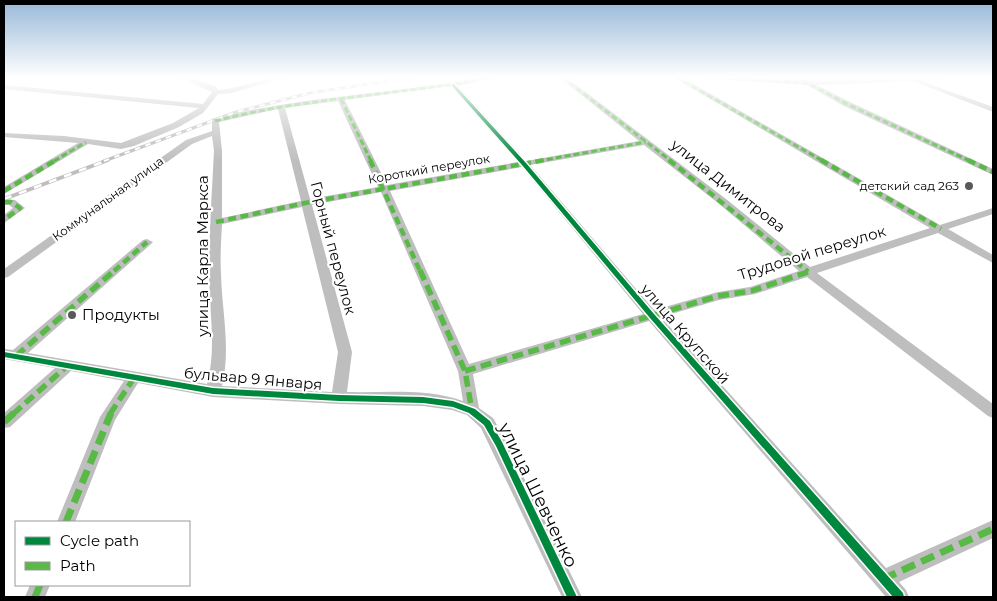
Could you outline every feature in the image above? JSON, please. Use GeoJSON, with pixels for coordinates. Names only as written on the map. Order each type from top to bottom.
{"type":"FeatureCollection","features":[{"type":"Feature","properties":{"kind":"street"},"geometry":{"type":"LineString","coordinates":[[195,105],[205,106]]}},
{"type":"Feature","properties":{"kind":"street","name":"Коммунальная улица"},"geometry":{"type":"LineString","coordinates":[[4,274],[189,142],[215,127],[289,105]]}},
{"type":"Feature","properties":{"kind":"street"},"geometry":{"type":"LineString","coordinates":[[343,105],[384,189],[465,371],[472,411]]}},
{"type":"Feature","properties":{"kind":"street","name":"улица Крупской"},"geometry":{"type":"LineString","coordinates":[[471,105],[524,164],[652,316],[899,597]]}},
{"type":"Feature","properties":{"kind":"street","name":"улица Димитрова"},"geometry":{"type":"LineString","coordinates":[[598,105],[808,272],[993,412]]}},
{"type":"Feature","properties":{"kind":"street"},"geometry":{"type":"LineString","coordinates":[[725,105],[993,260]]}},
{"type":"Feature","properties":{"kind":"street"},"geometry":{"type":"LineString","coordinates":[[850,105],[993,172]]}},
{"type":"Feature","properties":{"kind":"street"},"geometry":{"type":"LineString","coordinates":[[980,105],[993,110]]}},
{"type":"Feature","properties":{"kind":"street"},"geometry":{"type":"LineString","coordinates":[[4,135],[121,146],[131,144],[176,125],[205,106]]}},
{"type":"Feature","properties":{"kind":"street","name":"Горный переулок"},"geometry":{"type":"LineString","coordinates":[[281,106],[345,352],[339,398]]}},
{"type":"Feature","properties":{"kind":"street","name":"улица Карла Маркса"},"geometry":{"type":"LineString","coordinates":[[213,391],[219,367],[219,301],[215,275],[218,151],[215,127]]}},
{"type":"Feature","properties":{"kind":"street"},"geometry":{"type":"LineString","coordinates":[[4,191],[86,142]]}},
{"type":"Feature","properties":{"kind":"street","name":"Короткий переулок"},"geometry":{"type":"LineString","coordinates":[[216,222],[305,203],[646,142]]}},
{"type":"Feature","properties":{"kind":"street"},"geometry":{"type":"LineString","coordinates":[[4,202],[11,202],[20,208],[4,220]]}},
{"type":"Feature","properties":{"kind":"street","name":"Трудовой переулок"},"geometry":{"type":"LineString","coordinates":[[465,371],[718,296],[751,291],[993,211]]}},
{"type":"Feature","properties":{"kind":"street"},"geometry":{"type":"LineString","coordinates":[[10,355],[148,242]]}},
{"type":"Feature","properties":{"kind":"street","name":"бульвар 9 Января"},"geometry":{"type":"LineString","coordinates":[[10,355],[213,391],[339,398],[422,400],[453,404],[472,411]]}},
{"type":"Feature","properties":{"kind":"street"},"geometry":{"type":"LineString","coordinates":[[4,422],[67,366]]}},
{"type":"Feature","properties":{"kind":"street"},"geometry":{"type":"LineString","coordinates":[[66,521],[108,417],[134,378]]}},
{"type":"Feature","properties":{"kind":"street","name":"улица Шевченко"},"geometry":{"type":"LineString","coordinates":[[472,411],[487,423],[572,597]]}},
{"type":"Feature","properties":{"kind":"street"},"geometry":{"type":"LineString","coordinates":[[883,579],[993,529]]}},
{"type":"Feature","properties":{"kind":"railway"},"geometry":{"type":"LineString","coordinates":[[104,161],[236,112],[263,105]]}},
{"type":"Feature","properties":{"kind":"railway"},"geometry":{"type":"LineString","coordinates":[[4,199],[108,160]]}},
{"type":"Feature","properties":{"kind":"marked path"},"geometry":{"type":"LineString","coordinates":[[215,121],[245,113],[290,105]]}},
{"type":"Feature","properties":{"kind":"marked path"},"geometry":{"type":"LineString","coordinates":[[344,105],[384,189],[465,371],[472,411]]}},
{"type":"Feature","properties":{"kind":"marked path"},"geometry":{"type":"LineString","coordinates":[[598,105],[722,201],[808,272]]}},
{"type":"Feature","properties":{"kind":"marked path"},"geometry":{"type":"LineString","coordinates":[[725,105],[941,229]]}},
{"type":"Feature","properties":{"kind":"marked path"},"geometry":{"type":"LineString","coordinates":[[849,105],[993,172]]}},
{"type":"Feature","properties":{"kind":"marked path"},"geometry":{"type":"LineString","coordinates":[[4,191],[86,142]]}},
{"type":"Feature","properties":{"kind":"marked path"},"geometry":{"type":"LineString","coordinates":[[216,222],[305,203],[646,142]]}},
{"type":"Feature","properties":{"kind":"marked path"},"geometry":{"type":"LineString","coordinates":[[4,202],[11,202],[20,208],[4,220]]}},
{"type":"Feature","properties":{"kind":"marked path"},"geometry":{"type":"LineString","coordinates":[[16,356],[147,242]]}},
{"type":"Feature","properties":{"kind":"marked path"},"geometry":{"type":"LineString","coordinates":[[465,371],[718,296],[751,291],[808,272]]}},
{"type":"Feature","properties":{"kind":"marked path"},"geometry":{"type":"LineString","coordinates":[[4,422],[67,366]]}},
{"type":"Feature","properties":{"kind":"marked path"},"geometry":{"type":"LineString","coordinates":[[66,521],[108,417],[134,378]]}},
{"type":"Feature","properties":{"kind":"marked path"},"geometry":{"type":"LineString","coordinates":[[883,579],[993,529]]}},
{"type":"Feature","properties":{"kind":"marked path"},"geometry":{"type":"LineString","coordinates":[[35,597],[40,586]]}},
{"type":"Feature","properties":{"kind":"cycle path"},"geometry":{"type":"LineString","coordinates":[[471,105],[524,164],[652,316],[899,597]]}},
{"type":"Feature","properties":{"kind":"cycle path"},"geometry":{"type":"LineString","coordinates":[[4,354],[213,391],[339,398],[423,400],[453,404],[472,411],[487,423],[499,444],[572,597]]}},
{"type":"Feature","properties":{"kind":"place","name":"детский сад 263"},"geometry":{"type":"Point","coordinates":[969,186]}},
{"type":"Feature","properties":{"kind":"place","name":"Продукты"},"geometry":{"type":"Point","coordinates":[72,315]}}]}
